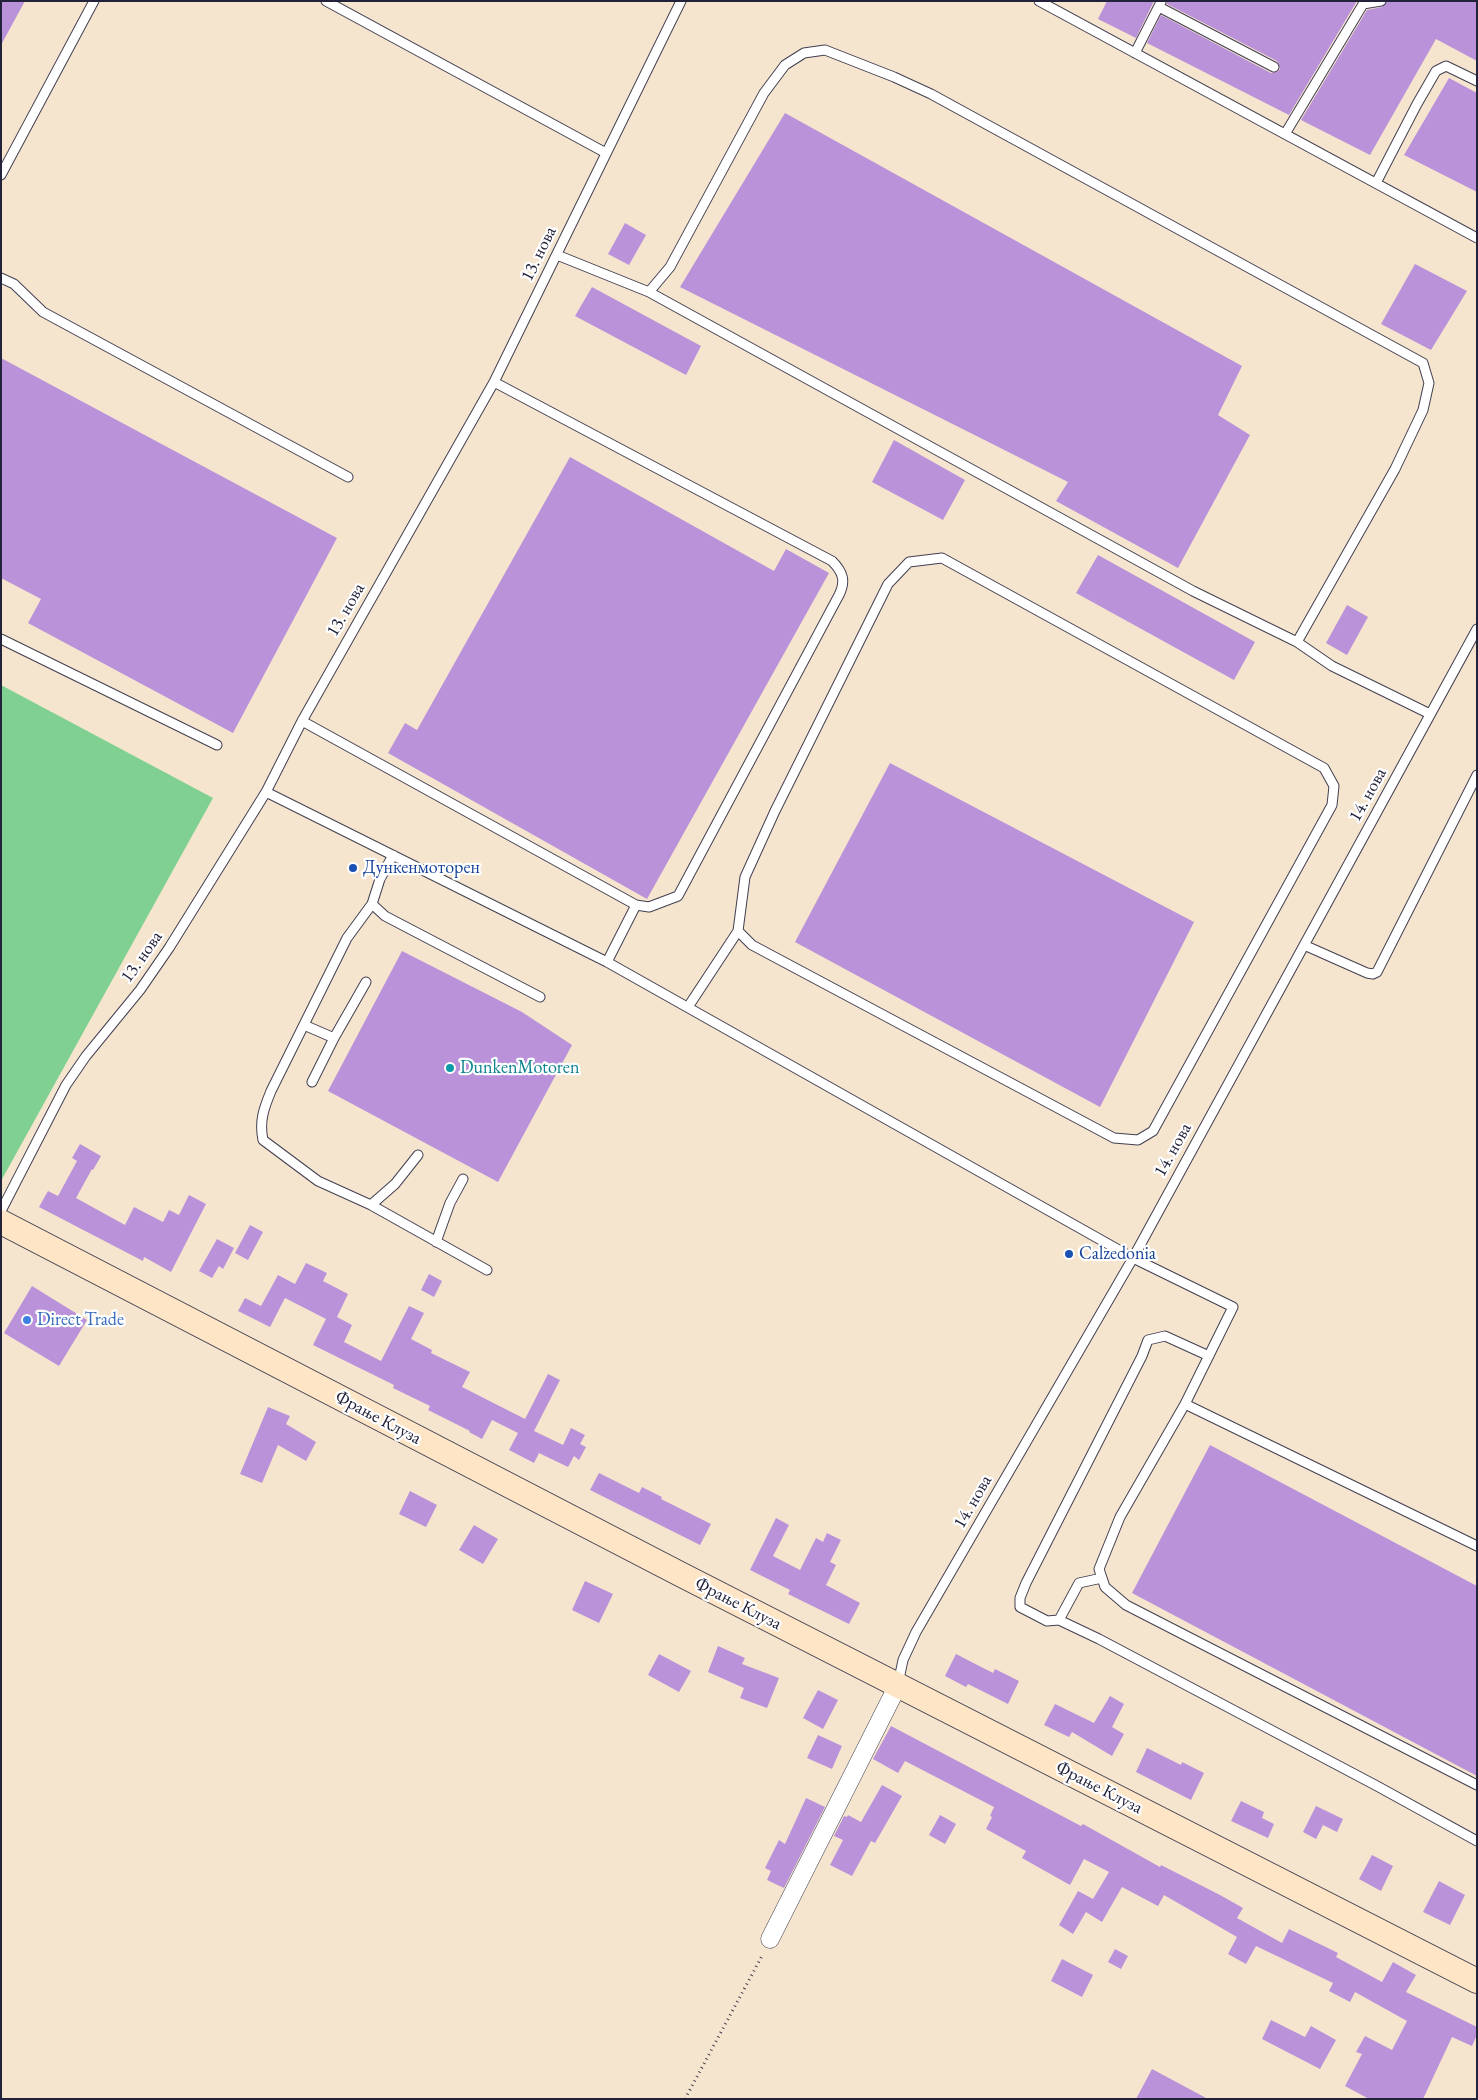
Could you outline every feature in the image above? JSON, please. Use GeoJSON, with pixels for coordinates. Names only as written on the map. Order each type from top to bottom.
{"type":"FeatureCollection","features":[{"type":"Feature","properties":{"kind":"main road","name":"Фрање Клуза"},"geometry":{"type":"LineString","coordinates":[[1,1222],[898,1685],[1477,1981]]}},
{"type":"Feature","properties":{"kind":"street"},"geometry":{"type":"LineString","coordinates":[[770,1939],[898,1685]]}},
{"type":"Feature","properties":{"kind":"lane"},"geometry":{"type":"LineString","coordinates":[[1,175],[94,1]]}},
{"type":"Feature","properties":{"kind":"lane"},"geometry":{"type":"LineString","coordinates":[[326,1],[606,154]]}},
{"type":"Feature","properties":{"kind":"lane","name":"13. нова"},"geometry":{"type":"LineString","coordinates":[[1,1211],[66,1085],[86,1056],[140,990],[169,948],[266,792],[302,721],[494,382],[681,1]]}},
{"type":"Feature","properties":{"kind":"lane"},"geometry":{"type":"LineString","coordinates":[[1039,1],[1477,238]]}},
{"type":"Feature","properties":{"kind":"lane"},"geometry":{"type":"LineString","coordinates":[[1285,134],[1364,3],[1380,1]]}},
{"type":"Feature","properties":{"kind":"lane"},"geometry":{"type":"LineString","coordinates":[[1135,53],[1160,4],[1274,68]]}},
{"type":"Feature","properties":{"kind":"lane"},"geometry":{"type":"LineString","coordinates":[[650,292],[670,267],[764,93],[785,65],[804,53],[825,50],[894,77],[949,104],[1423,363],[1429,382],[1423,410],[1395,469],[1297,642]]}},
{"type":"Feature","properties":{"kind":"lane"},"geometry":{"type":"LineString","coordinates":[[1376,183],[1436,71],[1446,66],[1477,82]]}},
{"type":"Feature","properties":{"kind":"lane"},"geometry":{"type":"LineString","coordinates":[[557,255],[650,292],[1193,592],[1297,642],[1332,666],[1430,714]]}},
{"type":"Feature","properties":{"kind":"lane"},"geometry":{"type":"LineString","coordinates":[[1,278],[14,284],[42,312],[348,477]]}},
{"type":"Feature","properties":{"kind":"lane"},"geometry":{"type":"LineString","coordinates":[[302,721],[636,905],[649,907],[678,896],[839,595],[844,585],[841,571],[832,561],[494,382]]}},
{"type":"Feature","properties":{"kind":"lane"},"geometry":{"type":"LineString","coordinates":[[688,1007],[738,931],[745,877],[775,811],[888,584],[909,562],[942,558],[1324,768],[1334,786],[1332,805],[1158,1123],[1153,1131],[1138,1140],[1114,1138],[752,945],[738,931]]}},
{"type":"Feature","properties":{"kind":"lane","name":"14. нова"},"geometry":{"type":"LineString","coordinates":[[898,1685],[902,1660],[916,1632],[1133,1258],[1477,629]]}},
{"type":"Feature","properties":{"kind":"lane"},"geometry":{"type":"LineString","coordinates":[[1,639],[218,745]]}},
{"type":"Feature","properties":{"kind":"lane"},"geometry":{"type":"LineString","coordinates":[[1304,945],[1367,973],[1373,974],[1377,972],[1477,775]]}},
{"type":"Feature","properties":{"kind":"lane"},"geometry":{"type":"LineString","coordinates":[[266,792],[607,962],[1133,1258],[1233,1308],[1185,1404],[1120,1517],[1099,1569],[1105,1588],[1126,1605],[1477,1785]]}},
{"type":"Feature","properties":{"kind":"lane"},"geometry":{"type":"LineString","coordinates":[[393,855],[380,879],[372,904],[347,938],[304,1025],[263,1109],[260,1127],[263,1140],[318,1181],[371,1205],[487,1270]]}},
{"type":"Feature","properties":{"kind":"lane"},"geometry":{"type":"LineString","coordinates":[[372,904],[385,916],[540,997]]}},
{"type":"Feature","properties":{"kind":"lane"},"geometry":{"type":"LineString","coordinates":[[607,962],[636,905]]}},
{"type":"Feature","properties":{"kind":"lane"},"geometry":{"type":"LineString","coordinates":[[312,1082],[334,1038],[366,982]]}},
{"type":"Feature","properties":{"kind":"lane"},"geometry":{"type":"LineString","coordinates":[[304,1025],[334,1038]]}},
{"type":"Feature","properties":{"kind":"lane"},"geometry":{"type":"LineString","coordinates":[[371,1205],[395,1184],[418,1155]]}},
{"type":"Feature","properties":{"kind":"lane"},"geometry":{"type":"LineString","coordinates":[[436,1242],[450,1203],[463,1179]]}},
{"type":"Feature","properties":{"kind":"lane"},"geometry":{"type":"LineString","coordinates":[[1209,1356],[1165,1336],[1148,1340],[1142,1356],[1026,1583],[1020,1598],[1020,1607],[1047,1622],[1060,1620],[1108,1643],[1477,1841]]}},
{"type":"Feature","properties":{"kind":"lane"},"geometry":{"type":"LineString","coordinates":[[1185,1404],[1477,1546]]}},
{"type":"Feature","properties":{"kind":"lane"},"geometry":{"type":"LineString","coordinates":[[1060,1620],[1079,1584],[1102,1578]]}},
{"type":"Feature","properties":{"kind":"path"},"geometry":{"type":"LineString","coordinates":[[685,2099],[770,1939]]}},
{"type":"Feature","properties":{"kind":"green space"},"geometry":{"type":"Polygon","coordinates":[[[1,685],[213,798],[1,1181],[1,685]]]}},
{"type":"Feature","properties":{"kind":"building"},"geometry":{"type":"Polygon","coordinates":[[[1,1],[25,1],[1,45],[1,1]]]}},
{"type":"Feature","properties":{"kind":"building"},"geometry":{"type":"Polygon","coordinates":[[[1107,1],[1154,1],[1136,38],[1098,19],[1107,1]]]}},
{"type":"Feature","properties":{"kind":"building"},"geometry":{"type":"Polygon","coordinates":[[[1167,1],[1357,1],[1289,115],[1147,43],[1161,15],[1271,73],[1277,72],[1280,69],[1277,61],[1167,4],[1167,1]]]}},
{"type":"Feature","properties":{"kind":"building"},"geometry":{"type":"Polygon","coordinates":[[[1387,1],[1477,1],[1477,61],[1436,39],[1370,155],[1301,120],[1367,10],[1382,7],[1387,1]]]}},
{"type":"Feature","properties":{"kind":"building"},"geometry":{"type":"Polygon","coordinates":[[[1449,78],[1477,93],[1477,192],[1404,155],[1449,78]]]}},
{"type":"Feature","properties":{"kind":"building"},"geometry":{"type":"Polygon","coordinates":[[[785,113],[1242,366],[1218,415],[1250,435],[1178,568],[1056,501],[1068,482],[680,287],[785,113]]]}},
{"type":"Feature","properties":{"kind":"building"},"geometry":{"type":"Polygon","coordinates":[[[625,223],[646,235],[629,265],[608,254],[625,223]]]}},
{"type":"Feature","properties":{"kind":"building"},"geometry":{"type":"Polygon","coordinates":[[[1415,264],[1467,291],[1431,350],[1381,324],[1415,264]]]}},
{"type":"Feature","properties":{"kind":"building"},"geometry":{"type":"Polygon","coordinates":[[[592,287],[701,346],[686,375],[575,316],[592,287]]]}},
{"type":"Feature","properties":{"kind":"building"},"geometry":{"type":"Polygon","coordinates":[[[1,358],[337,538],[233,733],[28,623],[41,599],[1,578],[1,358]]]}},
{"type":"Feature","properties":{"kind":"building"},"geometry":{"type":"Polygon","coordinates":[[[894,440],[965,480],[943,520],[872,482],[894,440]]]}},
{"type":"Feature","properties":{"kind":"building"},"geometry":{"type":"Polygon","coordinates":[[[570,457],[774,571],[786,549],[829,573],[647,899],[388,753],[405,723],[417,730],[570,457]]]}},
{"type":"Feature","properties":{"kind":"building"},"geometry":{"type":"Polygon","coordinates":[[[1098,555],[1255,642],[1234,680],[1076,593],[1098,555]]]}},
{"type":"Feature","properties":{"kind":"building"},"geometry":{"type":"Polygon","coordinates":[[[1347,605],[1368,617],[1347,655],[1326,643],[1347,605]]]}},
{"type":"Feature","properties":{"kind":"building"},"geometry":{"type":"Polygon","coordinates":[[[890,763],[1194,922],[1100,1107],[795,942],[890,763]]]}},
{"type":"Feature","properties":{"kind":"building","name":"DunkenMotoren"},"geometry":{"type":"Polygon","coordinates":[[[402,951],[522,1012],[572,1045],[498,1182],[328,1091],[402,951]]]}},
{"type":"Feature","properties":{"kind":"building"},"geometry":{"type":"Polygon","coordinates":[[[80,1144],[101,1156],[76,1198],[125,1225],[134,1207],[163,1222],[169,1210],[179,1215],[189,1195],[206,1204],[171,1272],[144,1257],[143,1261],[39,1207],[48,1191],[58,1196],[77,1161],[72,1158],[80,1144]]]}},
{"type":"Feature","properties":{"kind":"building"},"geometry":{"type":"Polygon","coordinates":[[[250,1225],[263,1232],[248,1260],[235,1253],[250,1225]]]}},
{"type":"Feature","properties":{"kind":"building"},"geometry":{"type":"Polygon","coordinates":[[[217,1239],[234,1248],[223,1269],[219,1266],[212,1278],[199,1271],[217,1239]]]}},
{"type":"Feature","properties":{"kind":"building"},"geometry":{"type":"Polygon","coordinates":[[[306,1263],[327,1273],[323,1281],[348,1294],[337,1317],[352,1325],[344,1342],[381,1361],[409,1306],[424,1313],[411,1339],[432,1350],[431,1353],[470,1372],[462,1387],[525,1419],[548,1374],[560,1380],[534,1431],[563,1445],[571,1428],[585,1435],[580,1444],[586,1447],[579,1460],[574,1456],[568,1467],[539,1453],[534,1463],[509,1450],[518,1433],[492,1420],[482,1439],[428,1410],[430,1406],[393,1388],[394,1385],[313,1345],[326,1319],[285,1298],[270,1327],[238,1311],[245,1298],[261,1306],[278,1275],[295,1284],[306,1263]]]}},
{"type":"Feature","properties":{"kind":"building"},"geometry":{"type":"Polygon","coordinates":[[[429,1274],[442,1281],[434,1297],[421,1290],[429,1274]]]}},
{"type":"Feature","properties":{"kind":"building"},"geometry":{"type":"Polygon","coordinates":[[[32,1286],[87,1320],[59,1366],[4,1333],[32,1286]]]}},
{"type":"Feature","properties":{"kind":"building"},"geometry":{"type":"Polygon","coordinates":[[[268,1407],[290,1416],[286,1424],[316,1442],[306,1461],[278,1445],[262,1483],[240,1474],[268,1407]]]}},
{"type":"Feature","properties":{"kind":"building"},"geometry":{"type":"Polygon","coordinates":[[[1210,1445],[1477,1586],[1477,1776],[1132,1593],[1210,1445]]]}},
{"type":"Feature","properties":{"kind":"building"},"geometry":{"type":"Polygon","coordinates":[[[599,1473],[639,1493],[642,1487],[662,1497],[661,1499],[711,1524],[700,1545],[590,1490],[599,1473]]]}},
{"type":"Feature","properties":{"kind":"building"},"geometry":{"type":"Polygon","coordinates":[[[410,1491],[437,1505],[426,1527],[399,1514],[410,1491]]]}},
{"type":"Feature","properties":{"kind":"building"},"geometry":{"type":"Polygon","coordinates":[[[776,1518],[789,1525],[773,1556],[800,1570],[816,1538],[823,1542],[827,1533],[841,1540],[830,1562],[836,1565],[826,1585],[860,1603],[849,1624],[788,1594],[790,1590],[750,1570],[776,1518]]]}},
{"type":"Feature","properties":{"kind":"building"},"geometry":{"type":"Polygon","coordinates":[[[474,1525],[498,1539],[483,1564],[459,1550],[474,1525]]]}},
{"type":"Feature","properties":{"kind":"building"},"geometry":{"type":"Polygon","coordinates":[[[585,1581],[613,1594],[599,1623],[572,1610],[585,1581]]]}},
{"type":"Feature","properties":{"kind":"building"},"geometry":{"type":"Polygon","coordinates":[[[718,1646],[745,1658],[742,1664],[779,1678],[767,1708],[740,1698],[744,1688],[708,1672],[718,1646]]]}},
{"type":"Feature","properties":{"kind":"building"},"geometry":{"type":"Polygon","coordinates":[[[659,1654],[691,1671],[679,1692],[648,1675],[659,1654]]]}},
{"type":"Feature","properties":{"kind":"building"},"geometry":{"type":"Polygon","coordinates":[[[956,1654],[993,1673],[995,1669],[1019,1681],[1008,1704],[968,1684],[966,1687],[945,1676],[956,1654]]]}},
{"type":"Feature","properties":{"kind":"building"},"geometry":{"type":"Polygon","coordinates":[[[818,1690],[838,1700],[823,1729],[803,1718],[818,1690]]]}},
{"type":"Feature","properties":{"kind":"building"},"geometry":{"type":"Polygon","coordinates":[[[1110,1696],[1124,1704],[1112,1727],[1124,1734],[1112,1756],[1072,1732],[1069,1737],[1044,1725],[1055,1704],[1094,1723],[1110,1696]]]}},
{"type":"Feature","properties":{"kind":"building"},"geometry":{"type":"Polygon","coordinates":[[[891,1726],[1081,1826],[1083,1824],[1160,1867],[1161,1865],[1220,1895],[1243,1908],[1237,1918],[1282,1943],[1289,1929],[1338,1953],[1336,1957],[1382,1982],[1393,1962],[1416,1975],[1406,1992],[1477,2027],[1477,2035],[1472,2046],[1452,2037],[1423,2099],[1369,2099],[1345,2086],[1362,2054],[1356,2052],[1365,2036],[1392,2050],[1407,2021],[1355,1992],[1350,2002],[1329,1991],[1333,1983],[1256,1946],[1246,1964],[1228,1954],[1237,1937],[1164,1895],[1158,1906],[1122,1887],[1102,1922],[1086,1912],[1073,1934],[1059,1925],[1078,1891],[1093,1899],[1109,1872],[1084,1859],[1070,1885],[1022,1858],[1026,1851],[986,1829],[992,1817],[990,1816],[994,1807],[905,1761],[898,1773],[873,1759],[891,1726]]]}},
{"type":"Feature","properties":{"kind":"building"},"geometry":{"type":"Polygon","coordinates":[[[818,1735],[842,1746],[832,1769],[807,1758],[818,1735]]]}},
{"type":"Feature","properties":{"kind":"building"},"geometry":{"type":"Polygon","coordinates":[[[1147,1748],[1181,1765],[1182,1762],[1204,1773],[1191,1800],[1136,1772],[1147,1748]]]}},
{"type":"Feature","properties":{"kind":"building"},"geometry":{"type":"Polygon","coordinates":[[[882,1785],[902,1796],[875,1843],[871,1841],[852,1876],[830,1865],[843,1840],[834,1836],[844,1816],[847,1817],[848,1815],[861,1822],[882,1785]]]}},
{"type":"Feature","properties":{"kind":"building"},"geometry":{"type":"Polygon","coordinates":[[[806,1798],[825,1807],[784,1888],[767,1880],[771,1871],[765,1868],[779,1840],[785,1844],[806,1798]]]}},
{"type":"Feature","properties":{"kind":"building"},"geometry":{"type":"Polygon","coordinates":[[[1241,1801],[1264,1812],[1262,1818],[1274,1824],[1268,1838],[1231,1821],[1241,1801]]]}},
{"type":"Feature","properties":{"kind":"building"},"geometry":{"type":"Polygon","coordinates":[[[1316,1806],[1343,1819],[1337,1832],[1323,1825],[1316,1839],[1303,1832],[1316,1806]]]}},
{"type":"Feature","properties":{"kind":"building"},"geometry":{"type":"Polygon","coordinates":[[[940,1815],[956,1824],[945,1844],[929,1835],[940,1815]]]}},
{"type":"Feature","properties":{"kind":"building"},"geometry":{"type":"Polygon","coordinates":[[[1372,1855],[1393,1866],[1381,1891],[1359,1879],[1372,1855]]]}},
{"type":"Feature","properties":{"kind":"building"},"geometry":{"type":"Polygon","coordinates":[[[1439,1881],[1465,1895],[1450,1925],[1423,1912],[1439,1881]]]}},
{"type":"Feature","properties":{"kind":"building"},"geometry":{"type":"Polygon","coordinates":[[[1115,1949],[1128,1956],[1121,1969],[1108,1962],[1115,1949]]]}},
{"type":"Feature","properties":{"kind":"building"},"geometry":{"type":"Polygon","coordinates":[[[1062,1959],[1093,1975],[1082,1997],[1051,1981],[1062,1959]]]}},
{"type":"Feature","properties":{"kind":"building"},"geometry":{"type":"Polygon","coordinates":[[[1271,2020],[1305,2037],[1311,2026],[1336,2040],[1320,2069],[1262,2039],[1271,2020]]]}},
{"type":"Feature","properties":{"kind":"building"},"geometry":{"type":"Polygon","coordinates":[[[1152,2069],[1208,2099],[1136,2099],[1152,2069]]]}},
{"type":"Feature","properties":{"kind":"place","name":"Дункенмоторен"},"geometry":{"type":"Point","coordinates":[353,868]}},
{"type":"Feature","properties":{"kind":"place","name":"DunkenMotoren"},"geometry":{"type":"Point","coordinates":[450,1068]}},
{"type":"Feature","properties":{"kind":"place","name":"Calzedonia"},"geometry":{"type":"Point","coordinates":[1069,1254]}},
{"type":"Feature","properties":{"kind":"place","name":"Direct Trade"},"geometry":{"type":"Point","coordinates":[27,1320]}}]}
